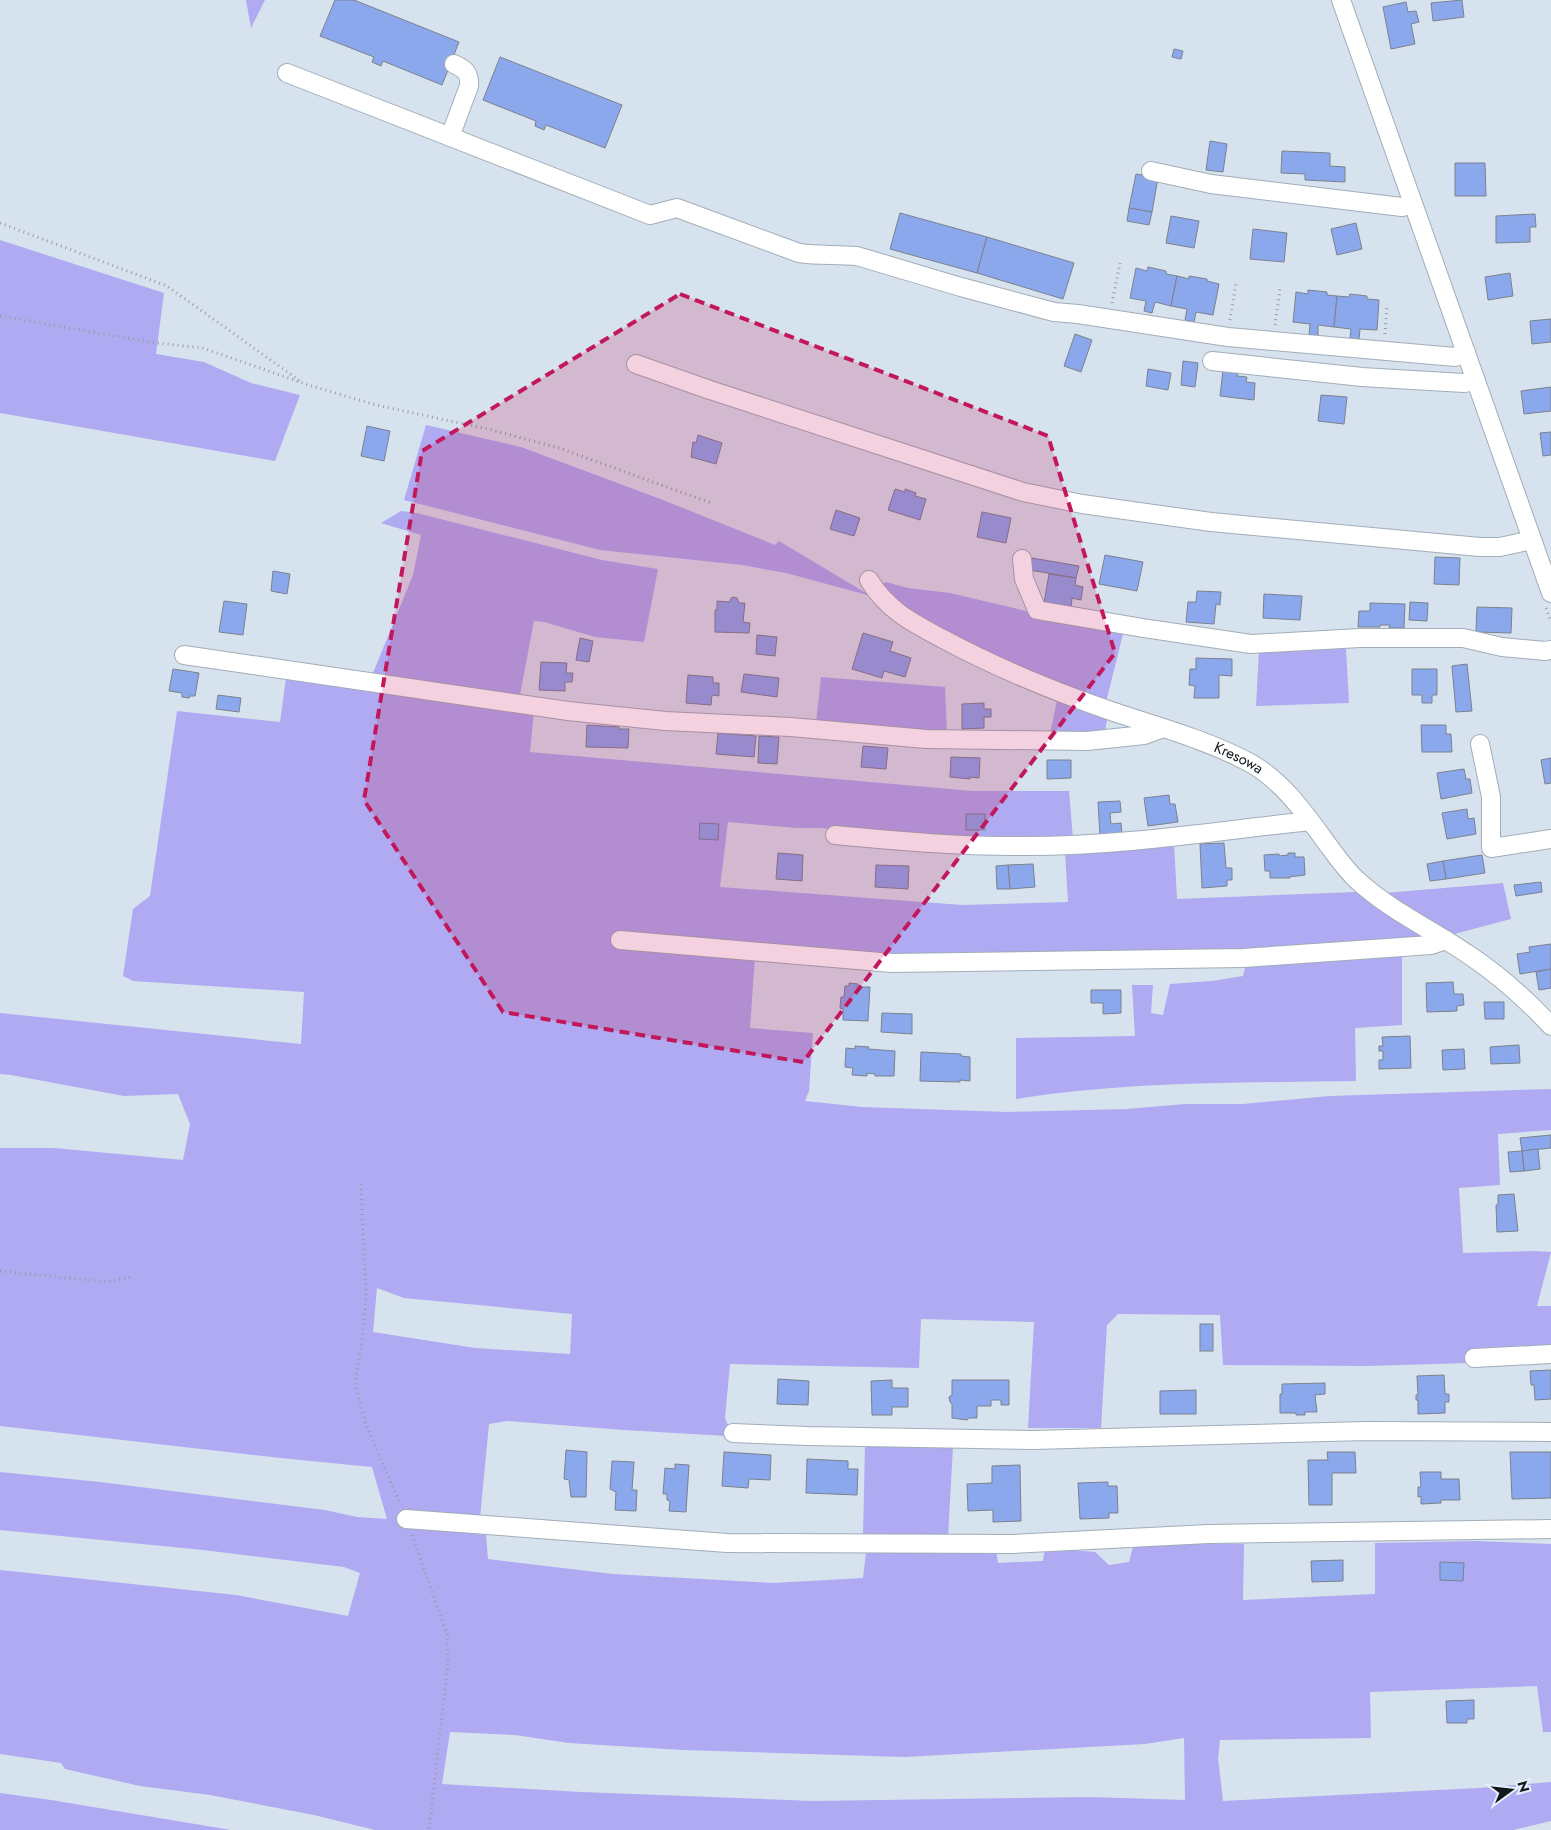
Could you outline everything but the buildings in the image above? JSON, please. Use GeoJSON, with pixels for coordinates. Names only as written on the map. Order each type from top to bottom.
{"type":"FeatureCollection","features":[{"type":"Feature","properties":{"kind":"street"},"geometry":{"type":"LineString","coordinates":[[1341,0],[1551,593]]}},
{"type":"Feature","properties":{"kind":"street"},"geometry":{"type":"LineString","coordinates":[[450,137],[470,79],[463,68],[454,64]]}},
{"type":"Feature","properties":{"kind":"street"},"geometry":{"type":"LineString","coordinates":[[287,73],[650,215],[677,208],[799,253],[857,256],[1054,312],[1228,337],[1455,357],[1466,352]]}},
{"type":"Feature","properties":{"kind":"street"},"geometry":{"type":"LineString","coordinates":[[1151,171],[1210,184],[1402,207],[1413,204]]}},
{"type":"Feature","properties":{"kind":"street"},"geometry":{"type":"LineString","coordinates":[[1212,361],[1362,377],[1464,383],[1476,381]]}},
{"type":"Feature","properties":{"kind":"street"},"geometry":{"type":"LineString","coordinates":[[636,364],[1023,492],[1082,504],[1212,522],[1480,547],[1500,547],[1532,540]]}},
{"type":"Feature","properties":{"kind":"street"},"geometry":{"type":"LineString","coordinates":[[1022,559],[1024,579],[1038,610],[1251,644],[1360,638],[1463,638],[1502,647],[1551,650]]}},
{"type":"Feature","properties":{"kind":"street","name":"Kresowa"},"geometry":{"type":"LineString","coordinates":[[869,580],[878,595],[894,610],[983,661],[1082,701],[1207,743],[1252,765],[1283,789],[1356,880],[1384,901],[1471,956],[1503,980],[1551,1026]]}},
{"type":"Feature","properties":{"kind":"street"},"geometry":{"type":"LineString","coordinates":[[184,655],[568,711],[665,721],[791,727],[926,740],[1087,741],[1144,735],[1162,728]]}},
{"type":"Feature","properties":{"kind":"street"},"geometry":{"type":"LineString","coordinates":[[1480,744],[1491,797],[1491,848],[1551,839]]}},
{"type":"Feature","properties":{"kind":"street"},"geometry":{"type":"LineString","coordinates":[[834,835],[930,844],[1028,846],[1120,842],[1310,821]]}},
{"type":"Feature","properties":{"kind":"street"},"geometry":{"type":"LineString","coordinates":[[620,940],[892,963],[1243,958],[1431,945],[1446,940]]}},
{"type":"Feature","properties":{"kind":"street"},"geometry":{"type":"LineString","coordinates":[[1474,1358],[1551,1354]]}},
{"type":"Feature","properties":{"kind":"street"},"geometry":{"type":"LineString","coordinates":[[733,1433],[1033,1440],[1366,1431],[1551,1432]]}},
{"type":"Feature","properties":{"kind":"street"},"geometry":{"type":"LineString","coordinates":[[406,1519],[727,1543],[1013,1544],[1208,1534],[1551,1530]]}},
{"type":"Feature","properties":{"kind":"path"},"geometry":{"type":"LineString","coordinates":[[0,223],[167,286],[305,384]]}},
{"type":"Feature","properties":{"kind":"path"},"geometry":{"type":"LineString","coordinates":[[0,316],[158,343],[203,348],[305,384],[376,405],[492,430],[559,448],[711,503]]}},
{"type":"Feature","properties":{"kind":"path"},"geometry":{"type":"LineString","coordinates":[[0,1271],[107,1282],[131,1277]]}},
{"type":"Feature","properties":{"kind":"highlighted area"},"geometry":{"type":"Polygon","coordinates":[[[680,294],[1048,436],[1115,653],[803,1062],[503,1012],[364,800],[422,451],[680,294]]]}},
{"type":"Feature","properties":{"kind":"shaded area"},"geometry":{"type":"Polygon","coordinates":[[[246,0],[265,0],[251,28],[246,0]]]}},
{"type":"Feature","properties":{"kind":"shaded area"},"geometry":{"type":"Polygon","coordinates":[[[0,240],[164,293],[156,354],[204,362],[251,383],[300,395],[275,461],[0,413],[0,240]]]}},
{"type":"Feature","properties":{"kind":"shaded area"},"geometry":{"type":"Polygon","coordinates":[[[426,425],[521,447],[663,500],[775,545],[779,541],[871,596],[786,573],[742,565],[600,550],[404,500],[426,425]]]}},
{"type":"Feature","properties":{"kind":"shaded area"},"geometry":{"type":"Polygon","coordinates":[[[401,511],[417,513],[602,560],[658,569],[644,642],[595,637],[544,622],[534,621],[520,695],[446,686],[373,673],[413,575],[421,535],[381,523],[401,511]]]}},
{"type":"Feature","properties":{"kind":"shaded area"},"geometry":{"type":"Polygon","coordinates":[[[886,582],[908,588],[950,593],[1123,634],[1106,702],[1048,684],[924,621],[879,586],[886,582]]]}},
{"type":"Feature","properties":{"kind":"shaded area"},"geometry":{"type":"Polygon","coordinates":[[[1346,649],[1349,703],[1256,706],[1259,650],[1346,649]]]}},
{"type":"Feature","properties":{"kind":"shaded area"},"geometry":{"type":"Polygon","coordinates":[[[821,677],[945,687],[947,734],[816,723],[821,677]]]}},
{"type":"Feature","properties":{"kind":"shaded area"},"geometry":{"type":"Polygon","coordinates":[[[286,678],[534,711],[530,752],[973,791],[1069,791],[1073,839],[909,835],[728,822],[720,887],[962,905],[1068,902],[1065,852],[1174,843],[1177,899],[1356,892],[1429,940],[1258,952],[905,956],[625,931],[624,946],[755,957],[750,1028],[813,1033],[809,1091],[805,1101],[862,1107],[1007,1112],[1127,1109],[1185,1104],[1243,1104],[1330,1096],[1551,1089],[1551,1130],[1498,1134],[1500,1185],[1459,1188],[1463,1253],[1551,1252],[1537,1306],[1551,1306],[1551,1346],[1468,1363],[1367,1366],[1223,1365],[1220,1315],[1118,1314],[1107,1325],[1101,1428],[1028,1428],[1034,1322],[921,1319],[919,1368],[730,1364],[725,1418],[728,1425],[726,1436],[507,1421],[489,1424],[480,1518],[433,1529],[486,1535],[488,1559],[613,1574],[773,1583],[863,1578],[866,1553],[996,1550],[998,1563],[1043,1561],[1045,1548],[1095,1552],[1109,1565],[1129,1562],[1133,1547],[1183,1543],[1244,1544],[1243,1600],[1375,1594],[1375,1543],[1476,1541],[1551,1544],[1551,1732],[1543,1732],[1537,1686],[1370,1692],[1371,1738],[1220,1740],[1218,1758],[1223,1801],[1479,1788],[1551,1782],[1551,1821],[1513,1830],[375,1830],[314,1815],[210,1795],[140,1786],[65,1769],[61,1763],[0,1754],[0,1570],[236,1595],[348,1616],[360,1573],[344,1567],[203,1550],[0,1530],[0,1472],[100,1482],[325,1510],[357,1517],[387,1519],[372,1467],[0,1426],[0,1148],[54,1148],[183,1160],[190,1124],[178,1094],[124,1096],[0,1074],[0,1013],[301,1044],[304,992],[133,981],[123,976],[133,909],[150,896],[177,711],[280,722],[286,678]],[[377,1288],[373,1332],[475,1348],[570,1354],[572,1314],[404,1298],[377,1288]],[[450,1732],[442,1784],[581,1792],[813,1801],[1089,1797],[1185,1800],[1184,1738],[1145,1744],[904,1757],[683,1750],[569,1743],[515,1735],[450,1732]]]}},
{"type":"Feature","properties":{"kind":"shaded area"},"geometry":{"type":"Polygon","coordinates":[[[1057,700],[1103,714],[1107,720],[1105,732],[1050,734],[1057,700]]]}},
{"type":"Feature","properties":{"kind":"shaded area"},"geometry":{"type":"Polygon","coordinates":[[[1503,883],[1511,919],[1454,934],[1385,893],[1503,883]]]}},
{"type":"Feature","properties":{"kind":"shaded area"},"geometry":{"type":"Polygon","coordinates":[[[1402,955],[1402,1025],[1355,1028],[1356,1081],[1143,1086],[1058,1093],[1016,1099],[1016,1038],[1135,1036],[1132,985],[1153,985],[1151,1013],[1163,1015],[1170,984],[1212,981],[1243,976],[1246,964],[1402,955]]]}},
{"type":"Feature","properties":{"kind":"shaded area"},"geometry":{"type":"Polygon","coordinates":[[[865,1446],[953,1446],[948,1538],[863,1537],[865,1446]]]}},
{"type":"Feature","properties":{"kind":"shaded area"},"geometry":{"type":"Polygon","coordinates":[[[0,1793],[51,1800],[231,1830],[0,1830],[0,1793]]]}}]}
